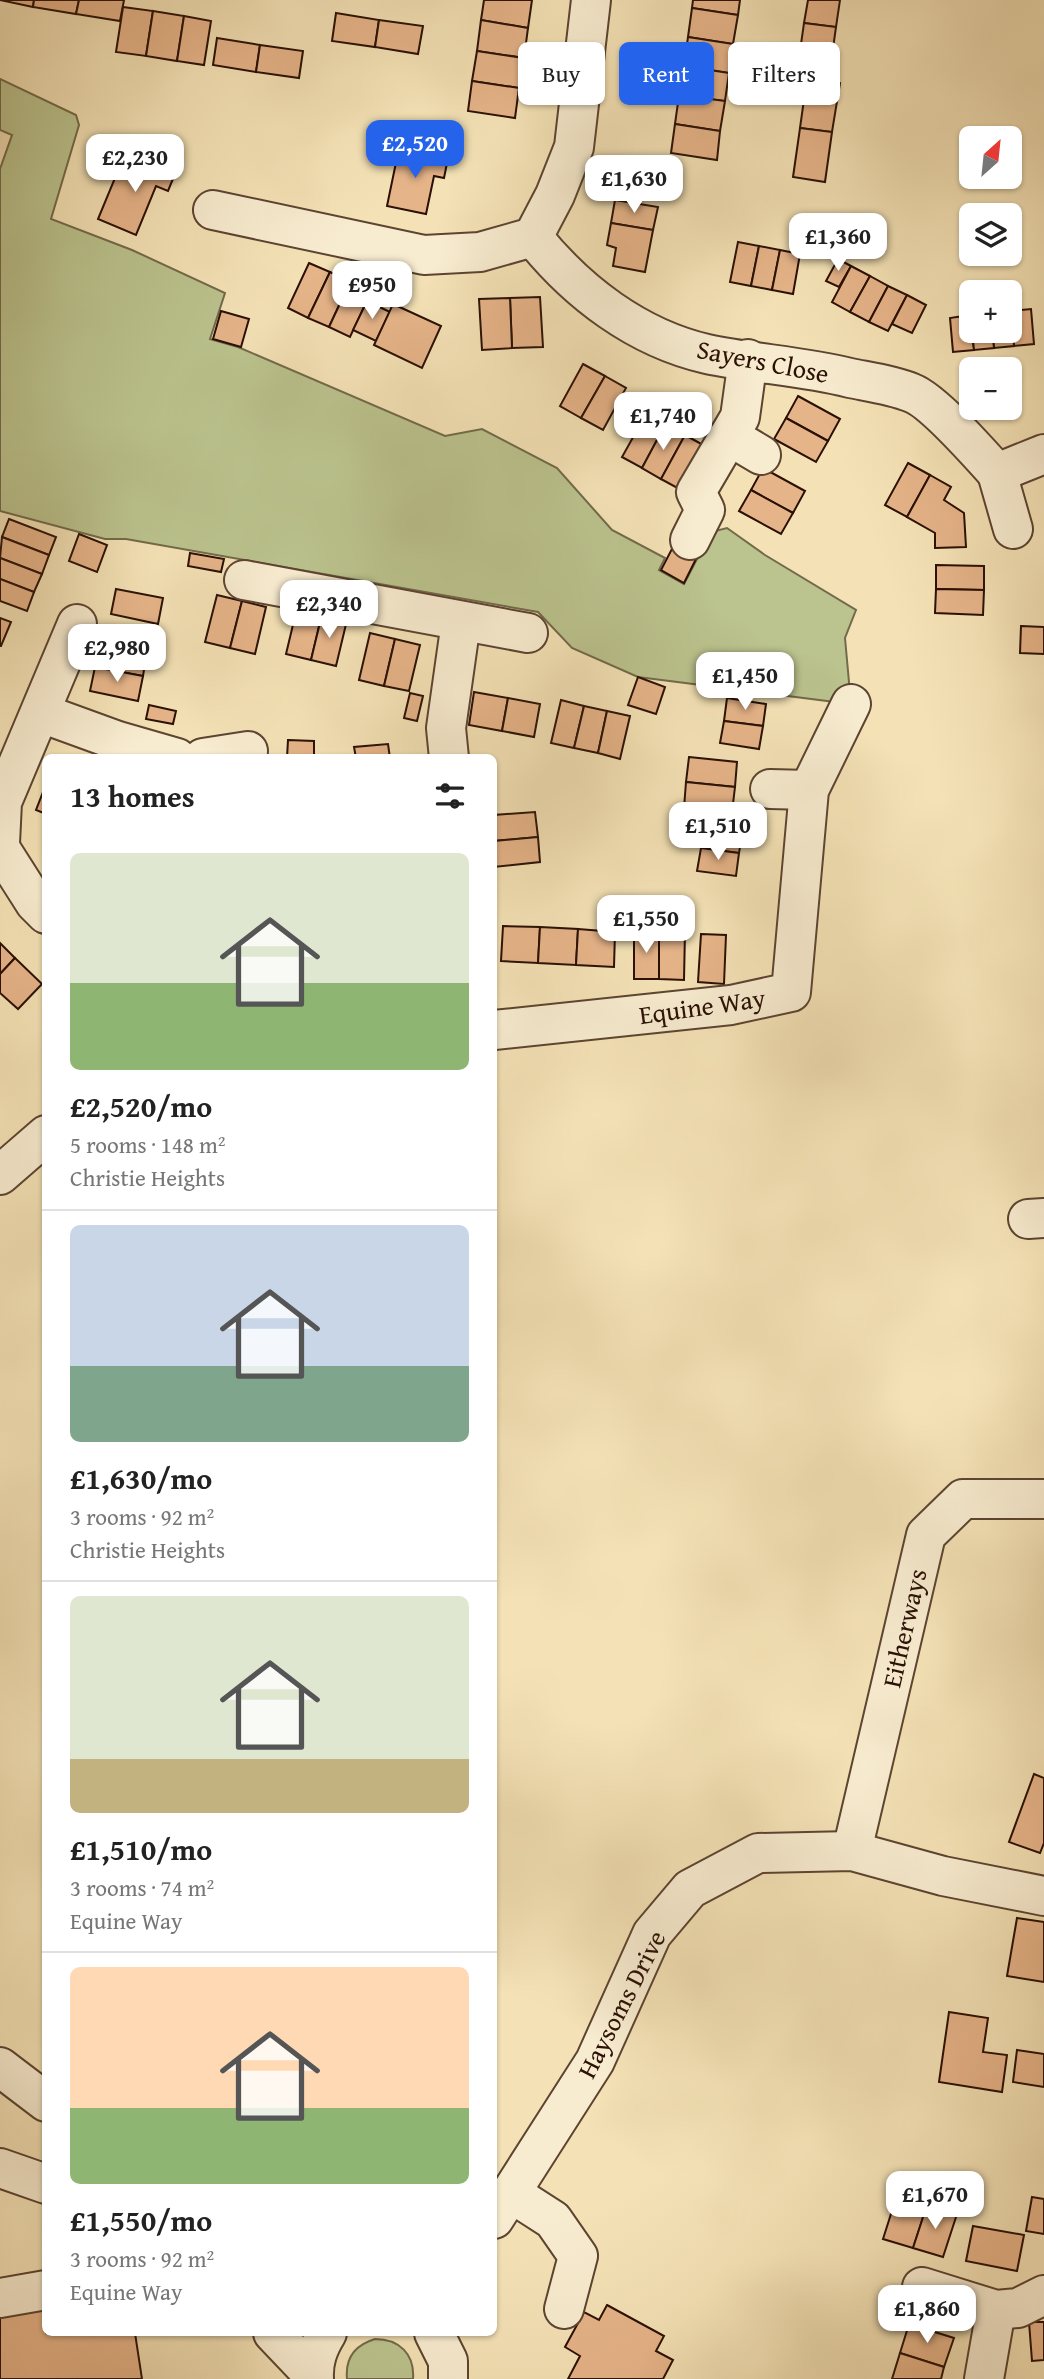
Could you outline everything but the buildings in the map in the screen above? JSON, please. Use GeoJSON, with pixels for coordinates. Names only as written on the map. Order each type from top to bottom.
{"type":"FeatureCollection","features":[{"type":"Feature","properties":{"kind":"street"},"geometry":{"type":"LineString","coordinates":[[212,210],[424,255],[480,252],[533,237],[555,195],[574,147],[592,0]]}},
{"type":"Feature","properties":{"kind":"street","name":"Sayers Close"},"geometry":{"type":"LineString","coordinates":[[533,237],[557,267],[602,305],[651,335],[707,354],[814,369],[914,393],[959,432],[997,473],[1013,529]]}},
{"type":"Feature","properties":{"kind":"street"},"geometry":{"type":"LineString","coordinates":[[706,523],[696,492],[745,446],[740,417],[748,359]]}},
{"type":"Feature","properties":{"kind":"street"},"geometry":{"type":"LineString","coordinates":[[997,473],[1044,454]]}},
{"type":"Feature","properties":{"kind":"street"},"geometry":{"type":"LineString","coordinates":[[244,580],[528,633]]}},
{"type":"Feature","properties":{"kind":"street"},"geometry":{"type":"LineString","coordinates":[[449,754],[446,728],[461,622]]}},
{"type":"Feature","properties":{"kind":"street"},"geometry":{"type":"LineString","coordinates":[[42,910],[2,853],[2,802],[78,624]]}},
{"type":"Feature","properties":{"kind":"street","name":"Equine Way"},"geometry":{"type":"LineString","coordinates":[[497,1030],[731,1005],[790,992],[809,790],[850,704]]}},
{"type":"Feature","properties":{"kind":"street"},"geometry":{"type":"LineString","coordinates":[[41,713],[163,754]]}},
{"type":"Feature","properties":{"kind":"street"},"geometry":{"type":"LineString","coordinates":[[229,754],[248,751]]}},
{"type":"Feature","properties":{"kind":"street"},"geometry":{"type":"LineString","coordinates":[[770,789],[809,790]]}},
{"type":"Feature","properties":{"kind":"street"},"geometry":{"type":"LineString","coordinates":[[0,1175],[42,1138]]}},
{"type":"Feature","properties":{"kind":"street","name":"Eitherways"},"geometry":{"type":"LineString","coordinates":[[852,1851],[926,1535],[962,1499],[1044,1499]]}},
{"type":"Feature","properties":{"kind":"street","name":"Haysoms Drive"},"geometry":{"type":"LineString","coordinates":[[502,2206],[595,2061],[652,1934],[690,1889],[758,1853],[852,1851],[943,1876],[1044,1896]]}},
{"type":"Feature","properties":{"kind":"street"},"geometry":{"type":"LineString","coordinates":[[0,2067],[42,2099]]}},
{"type":"Feature","properties":{"kind":"street"},"geometry":{"type":"LineString","coordinates":[[0,2168],[42,2183]]}},
{"type":"Feature","properties":{"kind":"street"},"geometry":{"type":"LineString","coordinates":[[502,2206],[553,2220],[578,2256],[564,2309]]}},
{"type":"Feature","properties":{"kind":"street"},"geometry":{"type":"LineString","coordinates":[[922,2287],[996,2310],[1018,2308],[1044,2295]]}},
{"type":"Feature","properties":{"kind":"street"},"geometry":{"type":"LineString","coordinates":[[0,2298],[42,2291]]}},
{"type":"Feature","properties":{"kind":"street"},"geometry":{"type":"LineString","coordinates":[[984,2379],[996,2310]]}},
{"type":"Feature","properties":{"kind":"street"},"geometry":{"type":"LineString","coordinates":[[276,2336],[314,2377]]}},
{"type":"Feature","properties":{"kind":"street"},"geometry":{"type":"LineString","coordinates":[[314,2377],[318,2348],[325,2336]]}},
{"type":"Feature","properties":{"kind":"green space"},"geometry":{"type":"Polygon","coordinates":[[[0,79],[76,115],[79,125],[51,219],[132,250],[225,293],[210,339],[238,347],[445,436],[482,429],[557,468],[612,530],[665,558],[659,570],[684,584],[711,532],[727,528],[765,555],[856,610],[845,638],[851,704],[638,677],[572,648],[538,612],[126,539],[105,539],[0,511],[0,169],[12,135],[0,130],[0,79]]]}},
{"type":"Feature","properties":{"kind":"green space"},"geometry":{"type":"Polygon","coordinates":[[[375,2339],[391,2342],[404,2350],[411,2362],[413,2379],[347,2379],[348,2365],[353,2353],[375,2339]]]}}]}
